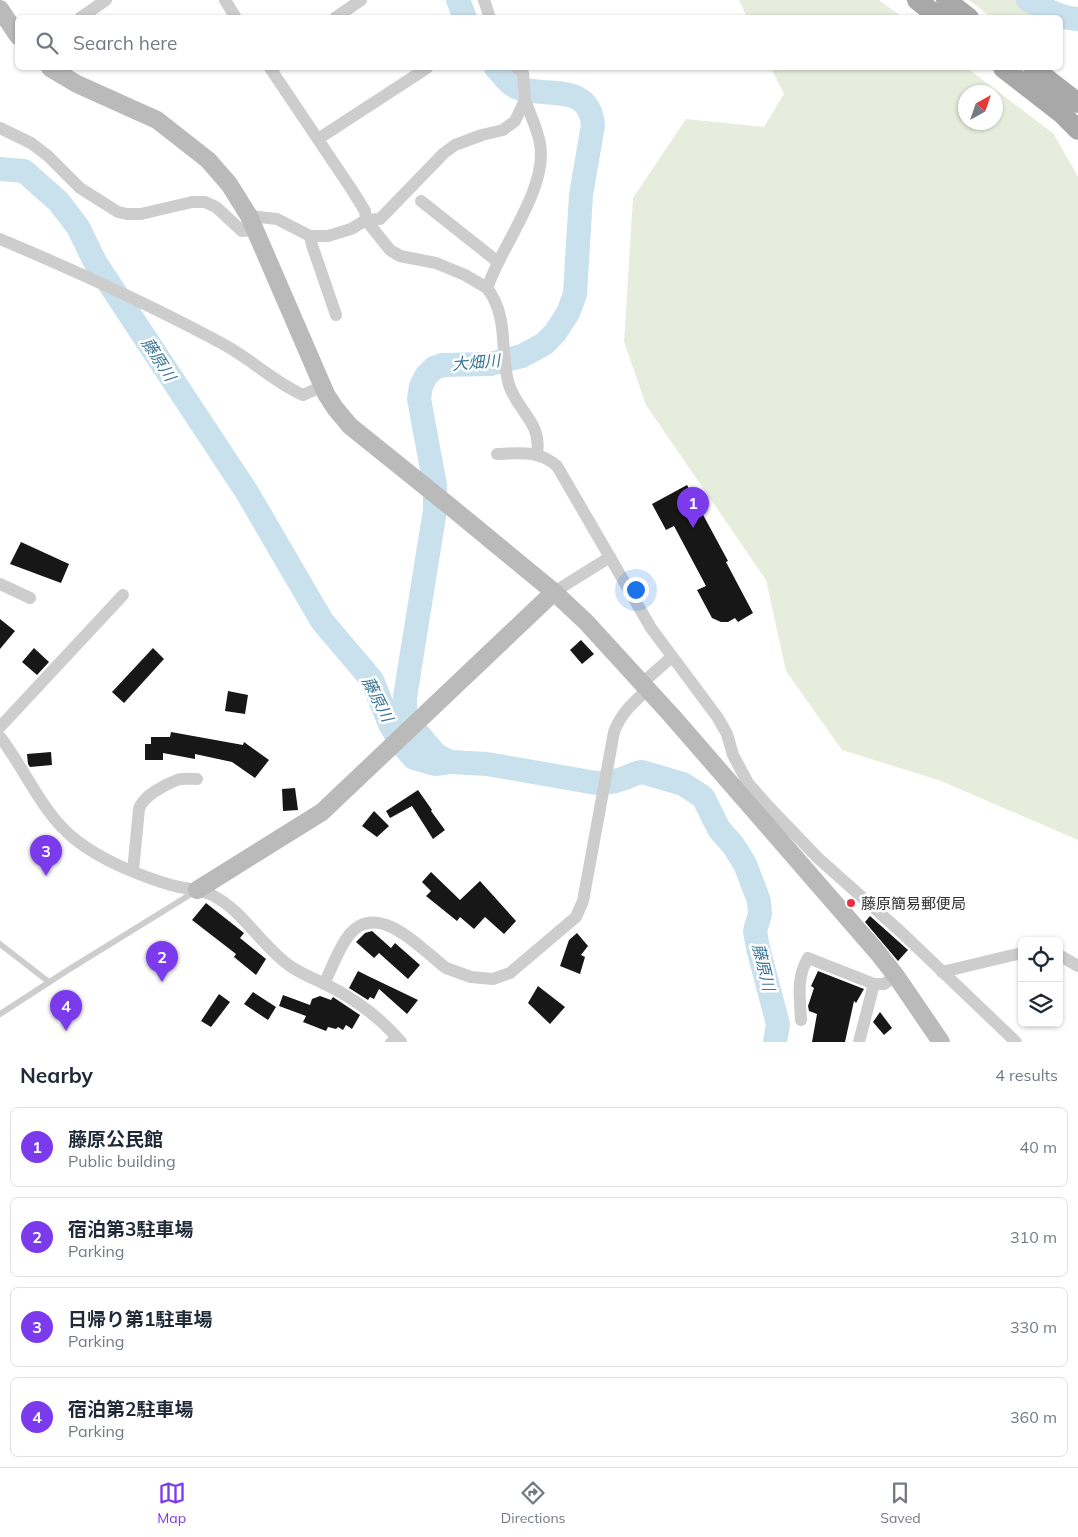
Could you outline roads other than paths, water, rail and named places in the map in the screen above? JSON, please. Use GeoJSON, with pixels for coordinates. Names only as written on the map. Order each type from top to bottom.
{"type":"FeatureCollection","features":[{"type":"Feature","properties":{"kind":"main road"},"geometry":{"type":"LineString","coordinates":[[917,0],[936,15]]}},
{"type":"Feature","properties":{"kind":"main road"},"geometry":{"type":"LineString","coordinates":[[946,0],[965,15]]}},
{"type":"Feature","properties":{"kind":"main road"},"geometry":{"type":"LineString","coordinates":[[1006,70],[1061,113],[1078,130]]}},
{"type":"Feature","properties":{"kind":"main road"},"geometry":{"type":"LineString","coordinates":[[1036,70],[1078,103]]}},
{"type":"Feature","properties":{"kind":"street"},"geometry":{"type":"LineString","coordinates":[[84,15],[106,0]]}},
{"type":"Feature","properties":{"kind":"street"},"geometry":{"type":"LineString","coordinates":[[225,0],[234,15]]}},
{"type":"Feature","properties":{"kind":"street"},"geometry":{"type":"LineString","coordinates":[[339,15],[361,0]]}},
{"type":"Feature","properties":{"kind":"street"},"geometry":{"type":"LineString","coordinates":[[484,0],[489,15]]}},
{"type":"Feature","properties":{"kind":"street"},"geometry":{"type":"LineString","coordinates":[[0,9],[15,32]]}},
{"type":"Feature","properties":{"kind":"street"},"geometry":{"type":"LineString","coordinates":[[53,70],[77,84],[157,120],[208,160],[229,184],[251,223],[323,386],[335,408],[350,426],[554,592],[586,622],[645,686],[896,976],[941,1042]]}},
{"type":"Feature","properties":{"kind":"street"},"geometry":{"type":"LineString","coordinates":[[271,70],[365,211],[366,220],[390,250],[400,256],[436,262],[465,275],[487,288],[494,297],[504,337],[509,384],[537,433],[539,444],[537,454]]}},
{"type":"Feature","properties":{"kind":"street"},"geometry":{"type":"LineString","coordinates":[[318,139],[424,70]]}},
{"type":"Feature","properties":{"kind":"street"},"geometry":{"type":"LineString","coordinates":[[487,288],[498,262],[527,207],[538,175],[540,144],[525,99],[523,73],[519,70]]}},
{"type":"Feature","properties":{"kind":"street"},"geometry":{"type":"LineString","coordinates":[[0,128],[31,143],[48,156],[80,188],[118,212],[141,214],[192,202],[206,202],[216,207],[242,231],[251,223],[277,219],[310,236],[328,236],[350,229],[366,220],[380,218],[428,168],[455,144],[504,130],[516,122],[525,99]]}},
{"type":"Feature","properties":{"kind":"street"},"geometry":{"type":"LineString","coordinates":[[421,201],[498,262]]}},
{"type":"Feature","properties":{"kind":"street"},"geometry":{"type":"LineString","coordinates":[[310,236],[336,314]]}},
{"type":"Feature","properties":{"kind":"street"},"geometry":{"type":"LineString","coordinates":[[0,238],[144,302],[226,346],[288,388],[304,395],[323,386]]}},
{"type":"Feature","properties":{"kind":"street"},"geometry":{"type":"LineString","coordinates":[[497,454],[537,454],[549,459],[557,466],[650,628],[718,718],[748,783],[818,858],[1016,1042]]}},
{"type":"Feature","properties":{"kind":"street"},"geometry":{"type":"LineString","coordinates":[[197,890],[322,812],[554,592],[610,557]]}},
{"type":"Feature","properties":{"kind":"street"},"geometry":{"type":"LineString","coordinates":[[0,584],[30,598]]}},
{"type":"Feature","properties":{"kind":"street"},"geometry":{"type":"LineString","coordinates":[[0,727],[122,595]]}},
{"type":"Feature","properties":{"kind":"street"},"geometry":{"type":"LineString","coordinates":[[324,984],[349,935],[367,923],[376,922],[396,929],[446,968],[455,972],[471,978],[493,979],[510,973],[576,917],[583,901],[608,762],[618,721],[645,686],[672,658]]}},
{"type":"Feature","properties":{"kind":"street"},"geometry":{"type":"LineString","coordinates":[[0,736],[13,753],[51,814],[65,832],[88,848],[133,871],[172,886],[212,894],[241,918],[271,951],[290,967],[363,1006],[385,1023],[395,1039]]}},
{"type":"Feature","properties":{"kind":"street"},"geometry":{"type":"LineString","coordinates":[[133,871],[141,803],[151,794],[178,779],[197,778]]}},
{"type":"Feature","properties":{"kind":"street"},"geometry":{"type":"LineString","coordinates":[[942,972],[1018,954]]}},
{"type":"Feature","properties":{"kind":"street"},"geometry":{"type":"LineString","coordinates":[[1063,957],[1078,966]]}},
{"type":"Feature","properties":{"kind":"street"},"geometry":{"type":"LineString","coordinates":[[801,1020],[799,980],[801,970],[808,958],[874,984],[884,984],[896,976]]}},
{"type":"Feature","properties":{"kind":"street"},"geometry":{"type":"LineString","coordinates":[[859,1042],[874,984]]}},
{"type":"Feature","properties":{"kind":"lane"},"geometry":{"type":"LineString","coordinates":[[0,1014],[197,890]]}},
{"type":"Feature","properties":{"kind":"lane"},"geometry":{"type":"LineString","coordinates":[[0,944],[49,982]]}},
{"type":"Feature","properties":{"kind":"waterway","name":"大畑川"},"geometry":{"type":"LineString","coordinates":[[458,0],[464,15]]}},
{"type":"Feature","properties":{"kind":"waterway"},"geometry":{"type":"LineString","coordinates":[[1028,0],[1058,15]]}},
{"type":"Feature","properties":{"kind":"waterway"},"geometry":{"type":"LineString","coordinates":[[1063,16],[1078,19]]}},
{"type":"Feature","properties":{"kind":"waterway","name":"大畑川"},"geometry":{"type":"LineString","coordinates":[[450,762],[436,755],[415,730],[405,723],[405,697],[435,510],[435,485],[419,399],[421,386],[426,376],[434,368],[443,365],[490,364],[522,356],[544,344],[555,333],[568,313],[575,294],[581,195],[593,125],[590,111],[583,102],[574,96],[516,87],[498,70]]}},
{"type":"Feature","properties":{"kind":"waterway","name":"藤原川"},"geometry":{"type":"LineString","coordinates":[[0,169],[24,171],[58,201],[78,227],[95,262],[248,494],[322,621],[372,680],[390,724],[401,743],[414,758],[435,764],[450,762],[487,764],[596,783],[615,781],[642,772],[683,784],[703,797],[719,829],[733,845],[745,864],[759,901],[760,914],[755,931],[778,1024],[775,1042]]}},
{"type":"Feature","properties":{"kind":"place","name":"藤原公民館"},"geometry":{"type":"Point","coordinates":[693,528]}},
{"type":"Feature","properties":{"kind":"place","name":"日帰り第1駐車場"},"geometry":{"type":"Point","coordinates":[46,876]}},
{"type":"Feature","properties":{"kind":"place","name":"藤原簡易郵便局"},"geometry":{"type":"Point","coordinates":[851,903]}},
{"type":"Feature","properties":{"kind":"place","name":"宿泊第3駐車場"},"geometry":{"type":"Point","coordinates":[162,982]}},
{"type":"Feature","properties":{"kind":"place","name":"宿泊第2駐車場"},"geometry":{"type":"Point","coordinates":[66,1031]}}]}
